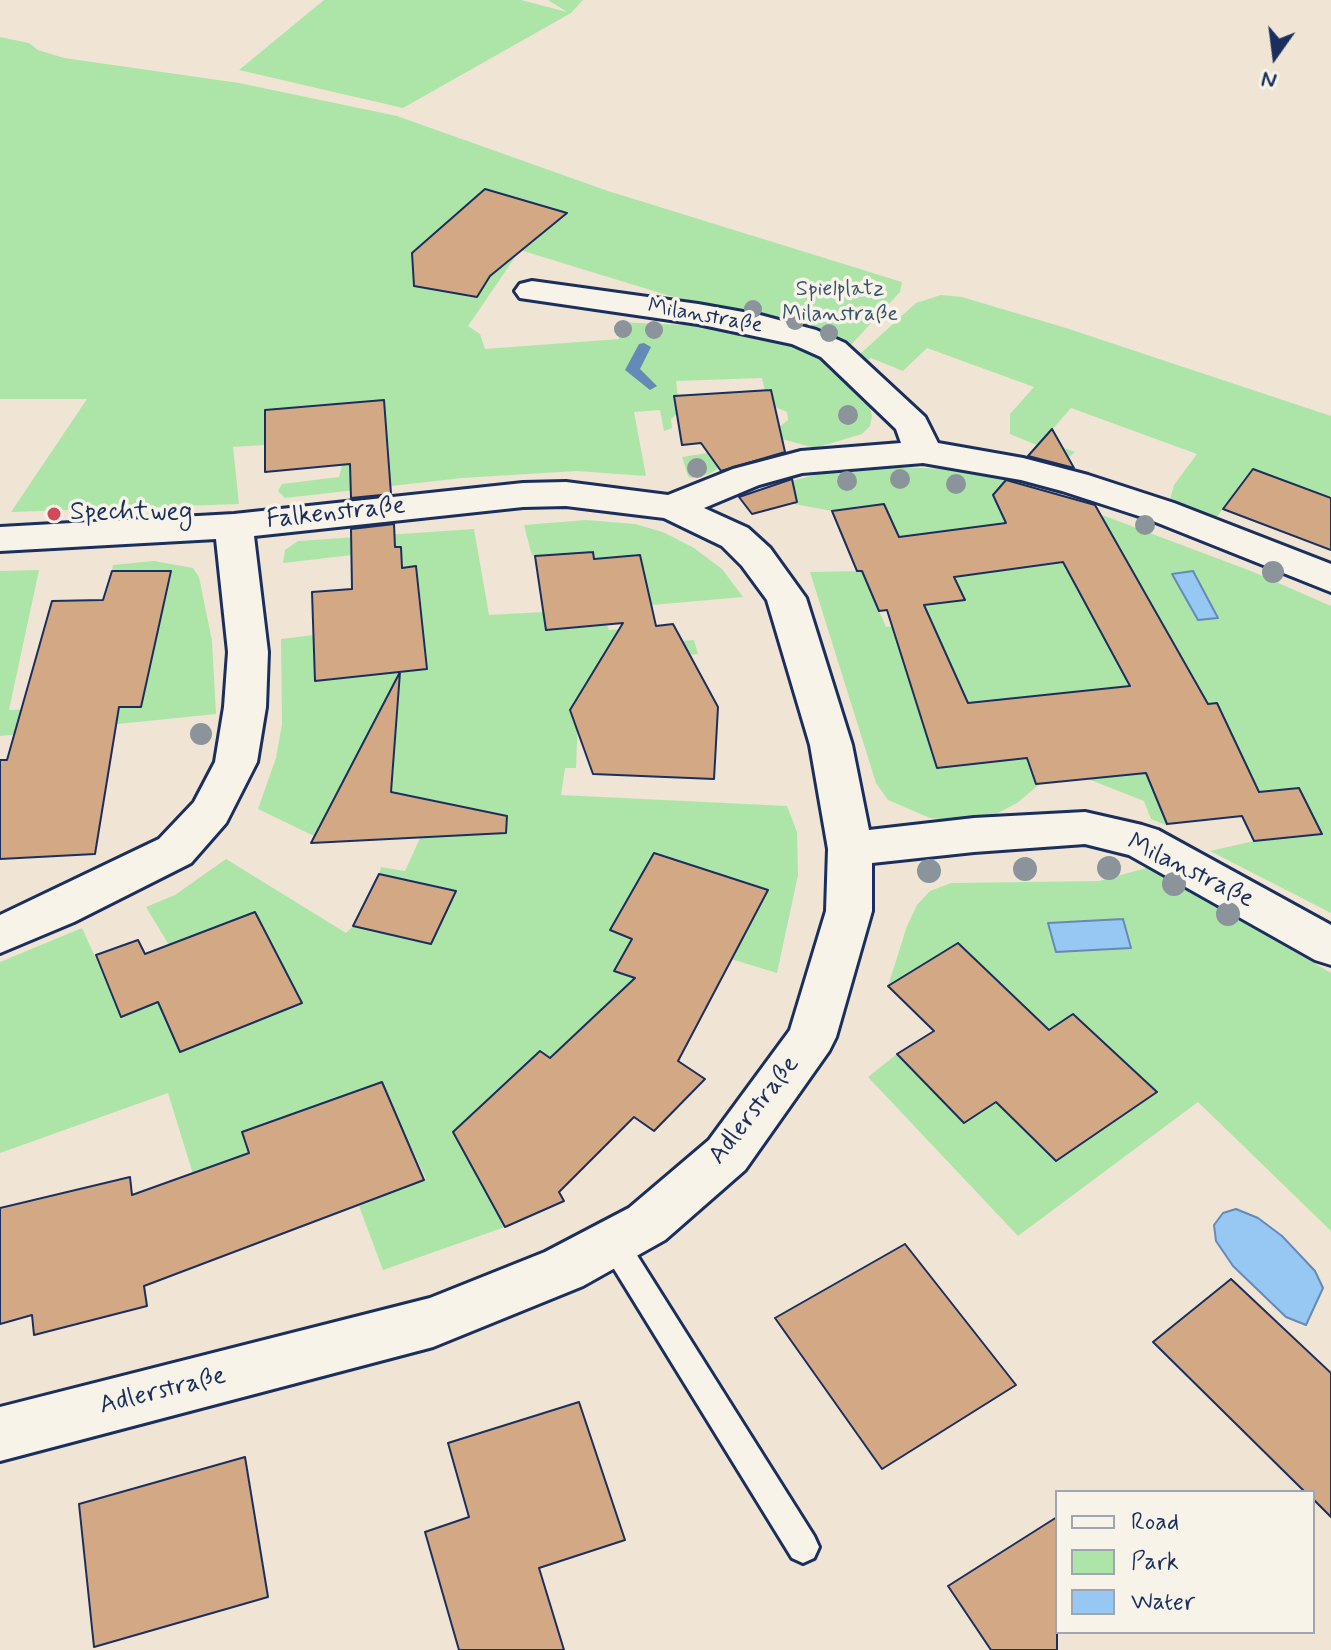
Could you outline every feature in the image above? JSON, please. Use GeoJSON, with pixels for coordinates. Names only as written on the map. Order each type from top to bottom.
{"type":"FeatureCollection","features":[{"type":"Feature","properties":{"kind":"street","name":"Milanstraße"},"geometry":{"type":"LineString","coordinates":[[532,291],[714,317],[804,337],[833,350],[912,425],[923,452]]}},
{"type":"Feature","properties":{"kind":"street"},"geometry":{"type":"LineString","coordinates":[[672,507],[746,477],[801,462],[923,452],[1023,469],[1075,483],[1161,511],[1331,579]]}},
{"type":"Feature","properties":{"kind":"street","name":"Falkenstraße"},"geometry":{"type":"LineString","coordinates":[[0,539],[234,526],[523,495],[566,494],[672,507]]}},
{"type":"Feature","properties":{"kind":"street","name":"Adlerstraße"},"geometry":{"type":"LineString","coordinates":[[0,1434],[433,1322],[564,1269],[647,1224],[727,1155],[812,1037],[849,911],[850,849],[831,745],[786,598],[756,557],[735,537],[672,507]]}},
{"type":"Feature","properties":{"kind":"street"},"geometry":{"type":"LineString","coordinates":[[0,935],[58,910],[175,851],[211,812],[236,762],[245,707],[248,652],[234,526]]}},
{"type":"Feature","properties":{"kind":"street","name":"Milanstraße"},"geometry":{"type":"LineString","coordinates":[[850,849],[974,835],[1085,828],[1142,842],[1331,947]]}},
{"type":"Feature","properties":{"kind":"lane"},"geometry":{"type":"LineString","coordinates":[[613,1242],[803,1547]]}},
{"type":"Feature","properties":{"kind":"green space"},"geometry":{"type":"Polygon","coordinates":[[[324,0],[521,0],[567,12],[548,0],[583,0],[571,13],[403,108],[239,70],[324,0]]]}},
{"type":"Feature","properties":{"kind":"green space","name":"Spielplatz Milanstraße"},"geometry":{"type":"Polygon","coordinates":[[[0,37],[29,43],[38,50],[64,58],[239,83],[397,116],[608,191],[902,282],[900,292],[849,347],[772,318],[670,296],[520,250],[468,326],[480,334],[485,349],[619,339],[617,322],[708,326],[798,345],[835,364],[869,403],[872,416],[870,426],[862,434],[815,448],[782,439],[779,427],[788,420],[787,412],[775,407],[771,390],[765,391],[762,378],[676,381],[678,396],[674,396],[677,414],[671,419],[672,428],[664,431],[660,410],[634,412],[646,476],[577,471],[462,478],[285,498],[278,491],[282,484],[339,477],[342,465],[388,461],[384,401],[265,410],[265,445],[233,447],[239,504],[11,512],[87,399],[0,399],[0,37]]]}},
{"type":"Feature","properties":{"kind":"green space"},"geometry":{"type":"Polygon","coordinates":[[[941,295],[962,297],[1066,328],[1331,416],[1331,498],[1253,470],[1215,519],[1170,500],[1174,485],[1197,454],[1071,408],[1043,440],[1075,452],[1068,458],[1010,434],[1010,414],[1034,387],[927,348],[903,371],[871,358],[866,361],[859,355],[916,303],[941,295]]]}},
{"type":"Feature","properties":{"kind":"green space"},"geometry":{"type":"Polygon","coordinates":[[[713,452],[722,466],[709,474],[688,476],[682,457],[713,452]]]}},
{"type":"Feature","properties":{"kind":"green space"},"geometry":{"type":"Polygon","coordinates":[[[865,466],[949,469],[1009,478],[994,497],[1072,520],[1102,515],[1251,571],[1331,606],[1331,913],[1210,851],[1254,841],[1322,834],[1299,788],[1259,792],[1217,703],[1120,713],[1168,826],[1151,819],[1144,801],[1088,779],[1054,694],[918,709],[937,768],[1027,758],[1036,783],[1041,783],[1017,803],[996,814],[965,821],[930,818],[888,800],[876,783],[810,572],[862,571],[886,627],[930,621],[924,605],[964,600],[954,577],[899,537],[884,504],[832,511],[794,504],[779,484],[865,466]]]}},
{"type":"Feature","properties":{"kind":"green space"},"geometry":{"type":"Polygon","coordinates":[[[586,520],[635,524],[663,532],[694,548],[722,569],[743,597],[652,605],[640,555],[594,559],[593,552],[532,556],[524,525],[586,520]]]}},
{"type":"Feature","properties":{"kind":"green space"},"geometry":{"type":"Polygon","coordinates":[[[474,529],[489,615],[543,612],[547,630],[607,624],[609,630],[644,627],[648,644],[694,640],[698,654],[649,659],[574,704],[570,710],[578,719],[576,768],[565,768],[561,795],[787,806],[797,832],[798,875],[777,973],[731,959],[767,890],[654,853],[610,929],[632,939],[614,970],[708,1003],[602,1010],[550,1058],[540,1051],[490,1097],[512,1113],[456,1138],[505,1227],[383,1270],[359,1206],[426,1179],[381,1082],[242,1132],[249,1153],[193,1174],[168,1093],[0,1153],[0,962],[82,928],[122,1016],[158,1002],[180,1052],[301,1003],[169,945],[146,907],[175,895],[226,859],[346,933],[353,926],[431,943],[379,874],[381,867],[405,871],[437,801],[343,782],[314,836],[258,809],[276,758],[282,724],[281,639],[314,635],[316,681],[427,669],[419,583],[404,584],[401,547],[352,551],[352,555],[283,563],[285,550],[298,541],[474,529]]]}},
{"type":"Feature","properties":{"kind":"green space"},"geometry":{"type":"Polygon","coordinates":[[[154,561],[193,568],[199,577],[212,641],[216,714],[0,736],[0,571],[39,570],[9,710],[141,707],[172,572],[112,571],[113,565],[154,561]]]}},
{"type":"Feature","properties":{"kind":"green space"},"geometry":{"type":"Polygon","coordinates":[[[1150,867],[1331,973],[1331,1231],[1198,1102],[1018,1236],[868,1077],[897,1054],[964,1123],[996,1102],[1056,1161],[1157,1093],[1074,1014],[1049,1030],[958,943],[888,986],[907,926],[917,905],[930,891],[951,883],[1099,881],[1150,867]]]}},
{"type":"Feature","properties":{"kind":"water"},"geometry":{"type":"Polygon","coordinates":[[[1193,571],[1218,618],[1198,620],[1172,574],[1193,571]]]}},
{"type":"Feature","properties":{"kind":"water"},"geometry":{"type":"Polygon","coordinates":[[[1123,919],[1131,948],[1056,952],[1048,923],[1123,919]]]}},
{"type":"Feature","properties":{"kind":"water"},"geometry":{"type":"Polygon","coordinates":[[[1236,1209],[1258,1218],[1282,1236],[1315,1271],[1323,1288],[1306,1325],[1286,1317],[1233,1266],[1216,1241],[1214,1225],[1223,1213],[1236,1209]]]}},
{"type":"Feature","properties":{"kind":"building"},"geometry":{"type":"Polygon","coordinates":[[[485,189],[567,213],[490,276],[477,297],[414,286],[412,253],[485,189]]]}},
{"type":"Feature","properties":{"kind":"building"},"geometry":{"type":"Polygon","coordinates":[[[771,390],[785,452],[721,471],[701,443],[682,445],[674,396],[771,390]]]}},
{"type":"Feature","properties":{"kind":"building"},"geometry":{"type":"Polygon","coordinates":[[[384,400],[391,494],[351,498],[350,464],[265,472],[265,410],[384,400]]]}},
{"type":"Feature","properties":{"kind":"building"},"geometry":{"type":"Polygon","coordinates":[[[1052,429],[1074,468],[1028,456],[1052,429]]]}},
{"type":"Feature","properties":{"kind":"building"},"geometry":{"type":"Polygon","coordinates":[[[1253,469],[1331,498],[1331,550],[1223,509],[1253,469]]]}},
{"type":"Feature","properties":{"kind":"building"},"geometry":{"type":"Polygon","coordinates":[[[792,479],[797,502],[752,514],[739,497],[792,479]]]}},
{"type":"Feature","properties":{"kind":"building"},"geometry":{"type":"Polygon","coordinates":[[[1006,480],[1095,505],[1208,704],[1217,703],[1259,792],[1299,788],[1322,834],[1254,841],[1242,816],[1167,824],[1146,773],[1036,784],[1027,758],[937,768],[887,610],[879,611],[862,571],[857,571],[832,511],[884,504],[899,537],[1006,523],[993,495],[1006,480]],[[1063,562],[954,577],[965,600],[924,605],[968,703],[1130,686],[1063,562]]]}},
{"type":"Feature","properties":{"kind":"building"},"geometry":{"type":"Polygon","coordinates":[[[394,524],[395,547],[401,547],[402,568],[416,566],[427,669],[315,681],[312,592],[352,589],[351,529],[394,524]]]}},
{"type":"Feature","properties":{"kind":"building"},"geometry":{"type":"Polygon","coordinates":[[[593,552],[594,559],[640,555],[656,626],[673,624],[718,707],[714,779],[593,774],[570,710],[623,623],[546,630],[535,556],[593,552]]]}},
{"type":"Feature","properties":{"kind":"building"},"geometry":{"type":"Polygon","coordinates":[[[112,571],[171,571],[141,707],[119,707],[95,854],[0,859],[0,760],[7,760],[52,601],[103,600],[112,571]]]}},
{"type":"Feature","properties":{"kind":"building"},"geometry":{"type":"Polygon","coordinates":[[[400,672],[391,792],[507,816],[506,833],[311,843],[400,672]]]}},
{"type":"Feature","properties":{"kind":"building"},"geometry":{"type":"Polygon","coordinates":[[[654,853],[768,890],[678,1061],[705,1079],[654,1131],[634,1117],[559,1192],[564,1201],[505,1227],[453,1132],[540,1051],[550,1058],[635,978],[614,971],[632,939],[610,930],[654,853]]]}},
{"type":"Feature","properties":{"kind":"building"},"geometry":{"type":"Polygon","coordinates":[[[379,874],[456,891],[431,944],[353,926],[379,874]]]}},
{"type":"Feature","properties":{"kind":"building"},"geometry":{"type":"Polygon","coordinates":[[[255,912],[302,1003],[180,1052],[158,1002],[121,1017],[96,955],[138,940],[145,954],[255,912]]]}},
{"type":"Feature","properties":{"kind":"building"},"geometry":{"type":"Polygon","coordinates":[[[958,943],[1049,1030],[1073,1014],[1157,1092],[1056,1161],[996,1102],[964,1123],[897,1054],[934,1031],[888,986],[958,943]]]}},
{"type":"Feature","properties":{"kind":"building"},"geometry":{"type":"Polygon","coordinates":[[[382,1082],[424,1180],[144,1286],[147,1306],[34,1335],[32,1315],[0,1324],[0,1208],[130,1177],[132,1195],[249,1153],[242,1132],[382,1082]]]}},
{"type":"Feature","properties":{"kind":"building"},"geometry":{"type":"Polygon","coordinates":[[[905,1244],[1016,1385],[882,1469],[775,1318],[905,1244]]]}},
{"type":"Feature","properties":{"kind":"building"},"geometry":{"type":"Polygon","coordinates":[[[1231,1279],[1331,1373],[1331,1517],[1315,1501],[1315,1490],[1303,1490],[1153,1342],[1231,1279]]]}},
{"type":"Feature","properties":{"kind":"building"},"geometry":{"type":"Polygon","coordinates":[[[579,1402],[625,1540],[539,1568],[564,1650],[459,1650],[425,1532],[469,1517],[448,1443],[579,1402]]]}},
{"type":"Feature","properties":{"kind":"building"},"geometry":{"type":"Polygon","coordinates":[[[245,1457],[268,1597],[94,1647],[79,1504],[245,1457]]]}},
{"type":"Feature","properties":{"kind":"building"},"geometry":{"type":"Polygon","coordinates":[[[1055,1518],[1057,1650],[991,1650],[948,1586],[1055,1518]]]}},
{"type":"Feature","properties":{"kind":"waterway"},"geometry":{"type":"LineString","coordinates":[[644,347],[632,370],[650,386]]}},
{"type":"Feature","properties":{"kind":"place","name":"Spechtweg"},"geometry":{"type":"Point","coordinates":[54,514]}}]}
